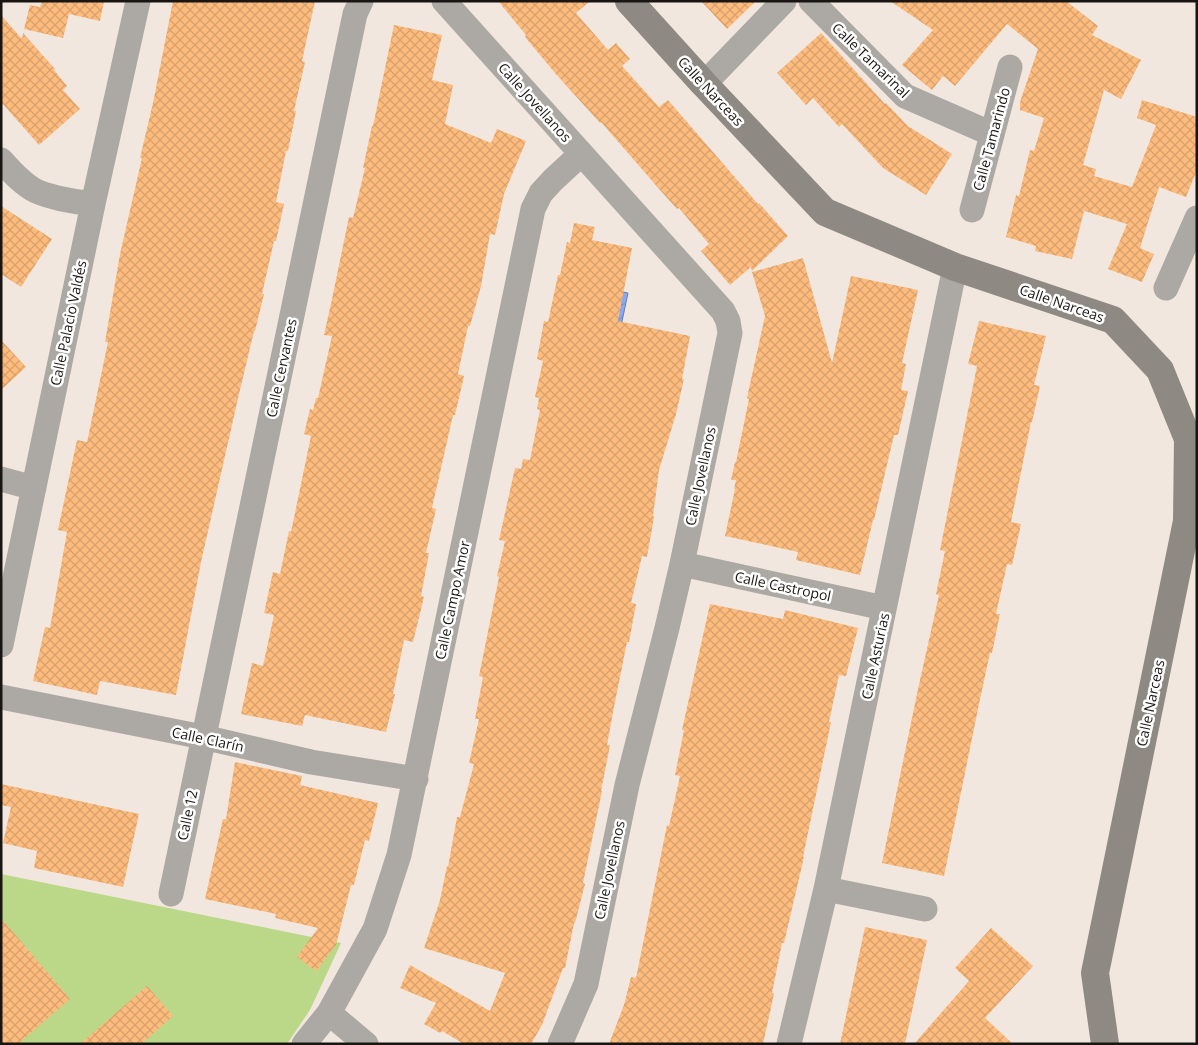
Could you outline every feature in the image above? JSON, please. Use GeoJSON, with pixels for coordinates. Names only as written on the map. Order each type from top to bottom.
{"type":"FeatureCollection","features":[{"type":"Feature","properties":{"kind":"street","name":"Calle Palacio Valdés"},"geometry":{"type":"LineString","coordinates":[[1,645],[93,204],[138,1]]}},
{"type":"Feature","properties":{"kind":"street","name":"Calle Cervantes"},"geometry":{"type":"LineString","coordinates":[[204,737],[355,14],[361,1]]}},
{"type":"Feature","properties":{"kind":"street","name":"Calle Jovellanos"},"geometry":{"type":"LineString","coordinates":[[444,1],[723,311],[728,321],[730,332],[682,564],[627,784],[586,984],[560,1044]]}},
{"type":"Feature","properties":{"kind":"street","name":"Calle Narceas"},"geometry":{"type":"LineString","coordinates":[[629,1],[704,84],[825,212],[955,267],[1113,320],[1160,370],[1188,439],[1187,521],[1095,973],[1105,1044]]}},
{"type":"Feature","properties":{"kind":"street"},"geometry":{"type":"LineString","coordinates":[[704,84],[784,1]]}},
{"type":"Feature","properties":{"kind":"street","name":"Calle Tamarinal"},"geometry":{"type":"LineString","coordinates":[[811,1],[905,96],[992,134]]}},
{"type":"Feature","properties":{"kind":"street","name":"Calle Tamarindo"},"geometry":{"type":"LineString","coordinates":[[972,210],[1010,68]]}},
{"type":"Feature","properties":{"kind":"street","name":"Calle Campo Amor"},"geometry":{"type":"LineString","coordinates":[[304,1044],[329,1013],[375,929],[399,855],[533,209],[541,193],[581,154]]}},
{"type":"Feature","properties":{"kind":"street"},"geometry":{"type":"LineString","coordinates":[[1,160],[14,174],[35,190],[60,199],[93,204]]}},
{"type":"Feature","properties":{"kind":"street"},"geometry":{"type":"LineString","coordinates":[[1166,288],[1197,218]]}},
{"type":"Feature","properties":{"kind":"street","name":"Calle Asturias"},"geometry":{"type":"LineString","coordinates":[[788,1044],[826,889],[955,267]]}},
{"type":"Feature","properties":{"kind":"street"},"geometry":{"type":"LineString","coordinates":[[1,479],[34,488]]}},
{"type":"Feature","properties":{"kind":"street","name":"Calle Castropol"},"geometry":{"type":"LineString","coordinates":[[682,564],[884,608]]}},
{"type":"Feature","properties":{"kind":"street","name":"Calle Clarín"},"geometry":{"type":"LineString","coordinates":[[1,697],[204,737],[311,762],[416,779]]}},
{"type":"Feature","properties":{"kind":"street","name":"Calle 12"},"geometry":{"type":"LineString","coordinates":[[171,894],[204,737]]}},
{"type":"Feature","properties":{"kind":"street"},"geometry":{"type":"LineString","coordinates":[[826,889],[925,909]]}},
{"type":"Feature","properties":{"kind":"street"},"geometry":{"type":"LineString","coordinates":[[329,1013],[366,1044]]}},
{"type":"Feature","properties":{"kind":"green space"},"geometry":{"type":"Polygon","coordinates":[[[1,874],[341,943],[310,1010],[287,1044],[1,1044],[1,874]]]}},
{"type":"Feature","properties":{"kind":"water"},"geometry":{"type":"Polygon","coordinates":[[[613,290],[628,293],[621,326],[606,323],[613,290]]]}},
{"type":"Feature","properties":{"kind":"building"},"geometry":{"type":"Polygon","coordinates":[[[42,1],[104,1],[100,21],[69,14],[63,38],[24,29],[30,5],[40,7],[42,1]]]}},
{"type":"Feature","properties":{"kind":"building"},"geometry":{"type":"Polygon","coordinates":[[[173,1],[315,1],[302,61],[305,62],[294,111],[296,111],[276,202],[284,204],[201,562],[176,695],[100,681],[97,695],[33,681],[45,627],[50,628],[67,532],[58,530],[77,440],[87,442],[108,342],[105,342],[120,254],[142,158],[140,158],[173,1]]]}},
{"type":"Feature","properties":{"kind":"building"},"geometry":{"type":"Polygon","coordinates":[[[498,1],[590,1],[576,13],[608,50],[616,43],[630,59],[622,66],[659,107],[668,100],[788,236],[752,271],[751,267],[730,285],[701,251],[709,244],[679,208],[677,209],[601,122],[555,73],[498,1]]]}},
{"type":"Feature","properties":{"kind":"building"},"geometry":{"type":"Polygon","coordinates":[[[701,1],[756,1],[727,29],[701,1]]]}},
{"type":"Feature","properties":{"kind":"building"},"geometry":{"type":"Polygon","coordinates":[[[890,1],[1066,1],[1098,26],[1092,35],[1141,60],[1121,99],[1104,90],[1083,165],[1096,169],[1094,176],[1132,187],[1156,125],[1137,118],[1142,100],[1197,117],[1197,170],[1186,197],[1159,187],[1140,248],[1154,254],[1142,282],[1108,269],[1127,224],[1084,211],[1072,259],[1035,251],[1036,246],[1006,237],[1016,195],[1019,196],[1030,150],[1034,151],[1044,118],[1020,110],[1020,102],[1038,49],[1007,24],[955,86],[943,76],[932,90],[902,65],[933,30],[890,1]]]}},
{"type":"Feature","properties":{"kind":"building"},"geometry":{"type":"Polygon","coordinates":[[[1,15],[22,39],[23,33],[55,69],[67,86],[63,90],[80,109],[39,145],[1,102],[1,15]]]}},
{"type":"Feature","properties":{"kind":"building"},"geometry":{"type":"Polygon","coordinates":[[[394,25],[442,35],[432,80],[453,85],[445,124],[491,143],[497,129],[526,141],[504,194],[495,235],[490,234],[481,286],[470,326],[468,326],[458,374],[464,376],[455,415],[453,415],[432,508],[436,509],[426,553],[429,553],[421,596],[424,597],[413,642],[404,640],[393,694],[395,694],[386,732],[305,715],[302,726],[241,714],[252,663],[263,666],[274,615],[264,613],[273,572],[280,574],[289,531],[291,532],[311,436],[304,434],[310,409],[313,410],[316,398],[318,398],[332,336],[324,335],[349,217],[353,218],[365,168],[363,168],[394,25]]]}},
{"type":"Feature","properties":{"kind":"building"},"geometry":{"type":"Polygon","coordinates":[[[821,33],[885,104],[908,126],[952,154],[926,195],[883,168],[842,124],[839,127],[813,98],[806,105],[777,73],[821,33]]]}},
{"type":"Feature","properties":{"kind":"building"},"geometry":{"type":"Polygon","coordinates":[[[1,206],[52,239],[21,287],[1,274],[1,206]]]}},
{"type":"Feature","properties":{"kind":"building"},"geometry":{"type":"Polygon","coordinates":[[[574,223],[595,227],[592,240],[632,248],[618,321],[690,336],[682,379],[684,379],[676,414],[659,470],[647,557],[642,556],[631,603],[636,604],[607,745],[610,745],[583,883],[585,884],[574,923],[565,968],[563,968],[542,1025],[531,1044],[464,1044],[442,1031],[440,1033],[424,1024],[436,1003],[400,988],[410,965],[490,1011],[505,973],[424,948],[440,900],[457,817],[460,817],[474,764],[469,763],[479,719],[475,719],[483,677],[479,676],[505,541],[499,540],[515,468],[521,469],[523,459],[530,460],[540,410],[537,409],[539,398],[535,397],[543,361],[537,359],[544,321],[548,322],[558,275],[560,275],[567,242],[570,243],[574,223]]]}},
{"type":"Feature","properties":{"kind":"building"},"geometry":{"type":"Polygon","coordinates":[[[803,258],[832,363],[851,276],[918,290],[902,363],[906,364],[901,390],[908,391],[898,435],[894,435],[860,575],[796,560],[798,552],[725,536],[736,480],[731,480],[765,316],[752,272],[803,258]]]}},
{"type":"Feature","properties":{"kind":"building"},"geometry":{"type":"Polygon","coordinates":[[[979,321],[1046,336],[1034,385],[1040,386],[1011,522],[1021,524],[1012,565],[1007,564],[996,614],[1000,614],[980,699],[944,876],[882,863],[939,595],[936,594],[945,551],[940,550],[977,366],[968,364],[979,321]]]}},
{"type":"Feature","properties":{"kind":"building"},"geometry":{"type":"Polygon","coordinates":[[[1,340],[26,367],[1,390],[1,340]]]}},
{"type":"Feature","properties":{"kind":"building"},"geometry":{"type":"Polygon","coordinates":[[[710,604],[783,619],[785,610],[858,628],[846,676],[839,675],[804,857],[784,943],[782,943],[772,993],[774,994],[763,1044],[609,1044],[624,1005],[631,977],[636,978],[667,825],[669,826],[680,776],[675,775],[684,730],[682,730],[710,604]]]}},
{"type":"Feature","properties":{"kind":"building"},"geometry":{"type":"Polygon","coordinates":[[[235,762],[302,776],[300,785],[378,803],[369,841],[365,840],[354,885],[351,885],[336,945],[316,971],[297,957],[318,928],[275,918],[276,914],[205,899],[223,819],[226,819],[235,762]]]}},
{"type":"Feature","properties":{"kind":"building"},"geometry":{"type":"Polygon","coordinates":[[[1,784],[139,814],[123,887],[34,868],[37,851],[3,843],[11,807],[1,805],[1,784]]]}},
{"type":"Feature","properties":{"kind":"building"},"geometry":{"type":"Polygon","coordinates":[[[1,918],[70,999],[18,1044],[1,1044],[1,918]]]}},
{"type":"Feature","properties":{"kind":"building"},"geometry":{"type":"Polygon","coordinates":[[[865,927],[927,940],[905,1044],[840,1044],[865,927]]]}},
{"type":"Feature","properties":{"kind":"building"},"geometry":{"type":"Polygon","coordinates":[[[991,928],[1033,966],[985,1018],[1013,1044],[914,1044],[969,981],[955,968],[991,928]]]}},
{"type":"Feature","properties":{"kind":"building"},"geometry":{"type":"Polygon","coordinates":[[[147,986],[173,1016],[141,1044],[80,1044],[147,986]]]}}]}
